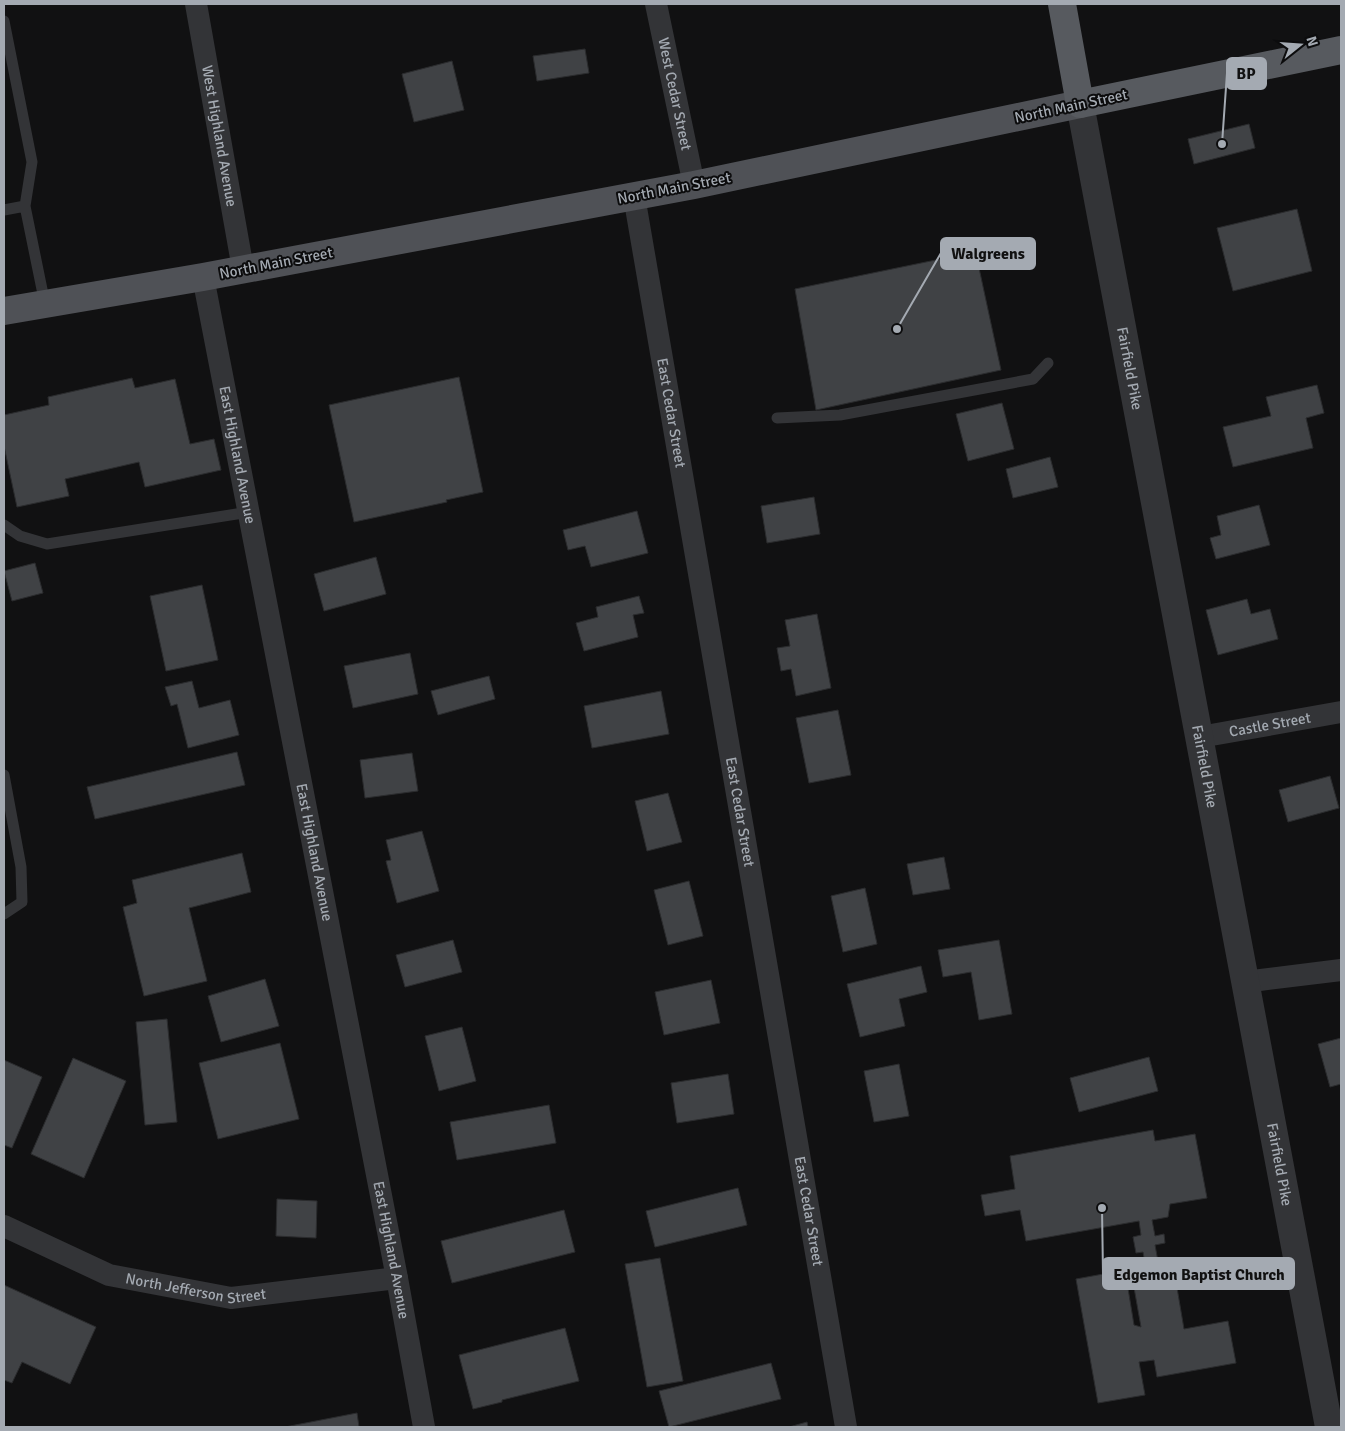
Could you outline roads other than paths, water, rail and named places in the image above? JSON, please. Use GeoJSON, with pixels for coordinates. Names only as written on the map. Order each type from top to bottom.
{"type":"FeatureCollection","features":[{"type":"Feature","properties":{"kind":"highway"},"geometry":{"type":"LineString","coordinates":[[1062,4],[1080,104]]}},
{"type":"Feature","properties":{"kind":"highway","name":"North Main Street"},"geometry":{"type":"LineString","coordinates":[[1080,104],[1341,50]]}},
{"type":"Feature","properties":{"kind":"main road","name":"North Main Street"},"geometry":{"type":"LineString","coordinates":[[4,311],[203,277],[694,185],[1080,104]]}},
{"type":"Feature","properties":{"kind":"street","name":"West Highland Avenue"},"geometry":{"type":"LineString","coordinates":[[196,4],[243,269]]}},
{"type":"Feature","properties":{"kind":"street","name":"West Cedar Street"},"geometry":{"type":"LineString","coordinates":[[656,4],[694,185]]}},
{"type":"Feature","properties":{"kind":"street","name":"Fairfield Pike"},"geometry":{"type":"LineString","coordinates":[[1080,104],[1329,1427]]}},
{"type":"Feature","properties":{"kind":"street","name":"East Cedar Street"},"geometry":{"type":"LineString","coordinates":[[634,196],[846,1427]]}},
{"type":"Feature","properties":{"kind":"street","name":"East Highland Avenue"},"geometry":{"type":"LineString","coordinates":[[203,277],[398,1278],[424,1427]]}},
{"type":"Feature","properties":{"kind":"street","name":"Castle Street"},"geometry":{"type":"LineString","coordinates":[[1200,737],[1341,712]]}},
{"type":"Feature","properties":{"kind":"street"},"geometry":{"type":"LineString","coordinates":[[1244,982],[1341,970]]}},
{"type":"Feature","properties":{"kind":"street","name":"North Jefferson Street"},"geometry":{"type":"LineString","coordinates":[[4,1226],[109,1275],[231,1298],[398,1278]]}},
{"type":"Feature","properties":{"kind":"lane"},"geometry":{"type":"LineString","coordinates":[[4,21],[32,162],[25,206],[44,304]]}},
{"type":"Feature","properties":{"kind":"lane"},"geometry":{"type":"LineString","coordinates":[[4,210],[25,206]]}},
{"type":"Feature","properties":{"kind":"lane"},"geometry":{"type":"LineString","coordinates":[[778,418],[840,415],[1033,379],[1048,362]]}},
{"type":"Feature","properties":{"kind":"lane"},"geometry":{"type":"LineString","coordinates":[[4,525],[20,536],[47,544],[249,512]]}},
{"type":"Feature","properties":{"kind":"lane"},"geometry":{"type":"LineString","coordinates":[[4,775],[21,867],[22,902],[4,914]]}},
{"type":"Feature","properties":{"kind":"place","name":"BP"},"geometry":{"type":"Point","coordinates":[1222,144]}},
{"type":"Feature","properties":{"kind":"place","name":"Walgreens"},"geometry":{"type":"Point","coordinates":[897,329]}},
{"type":"Feature","properties":{"kind":"place","name":"Edgemon Baptist Church"},"geometry":{"type":"Point","coordinates":[1102,1208]}}]}
